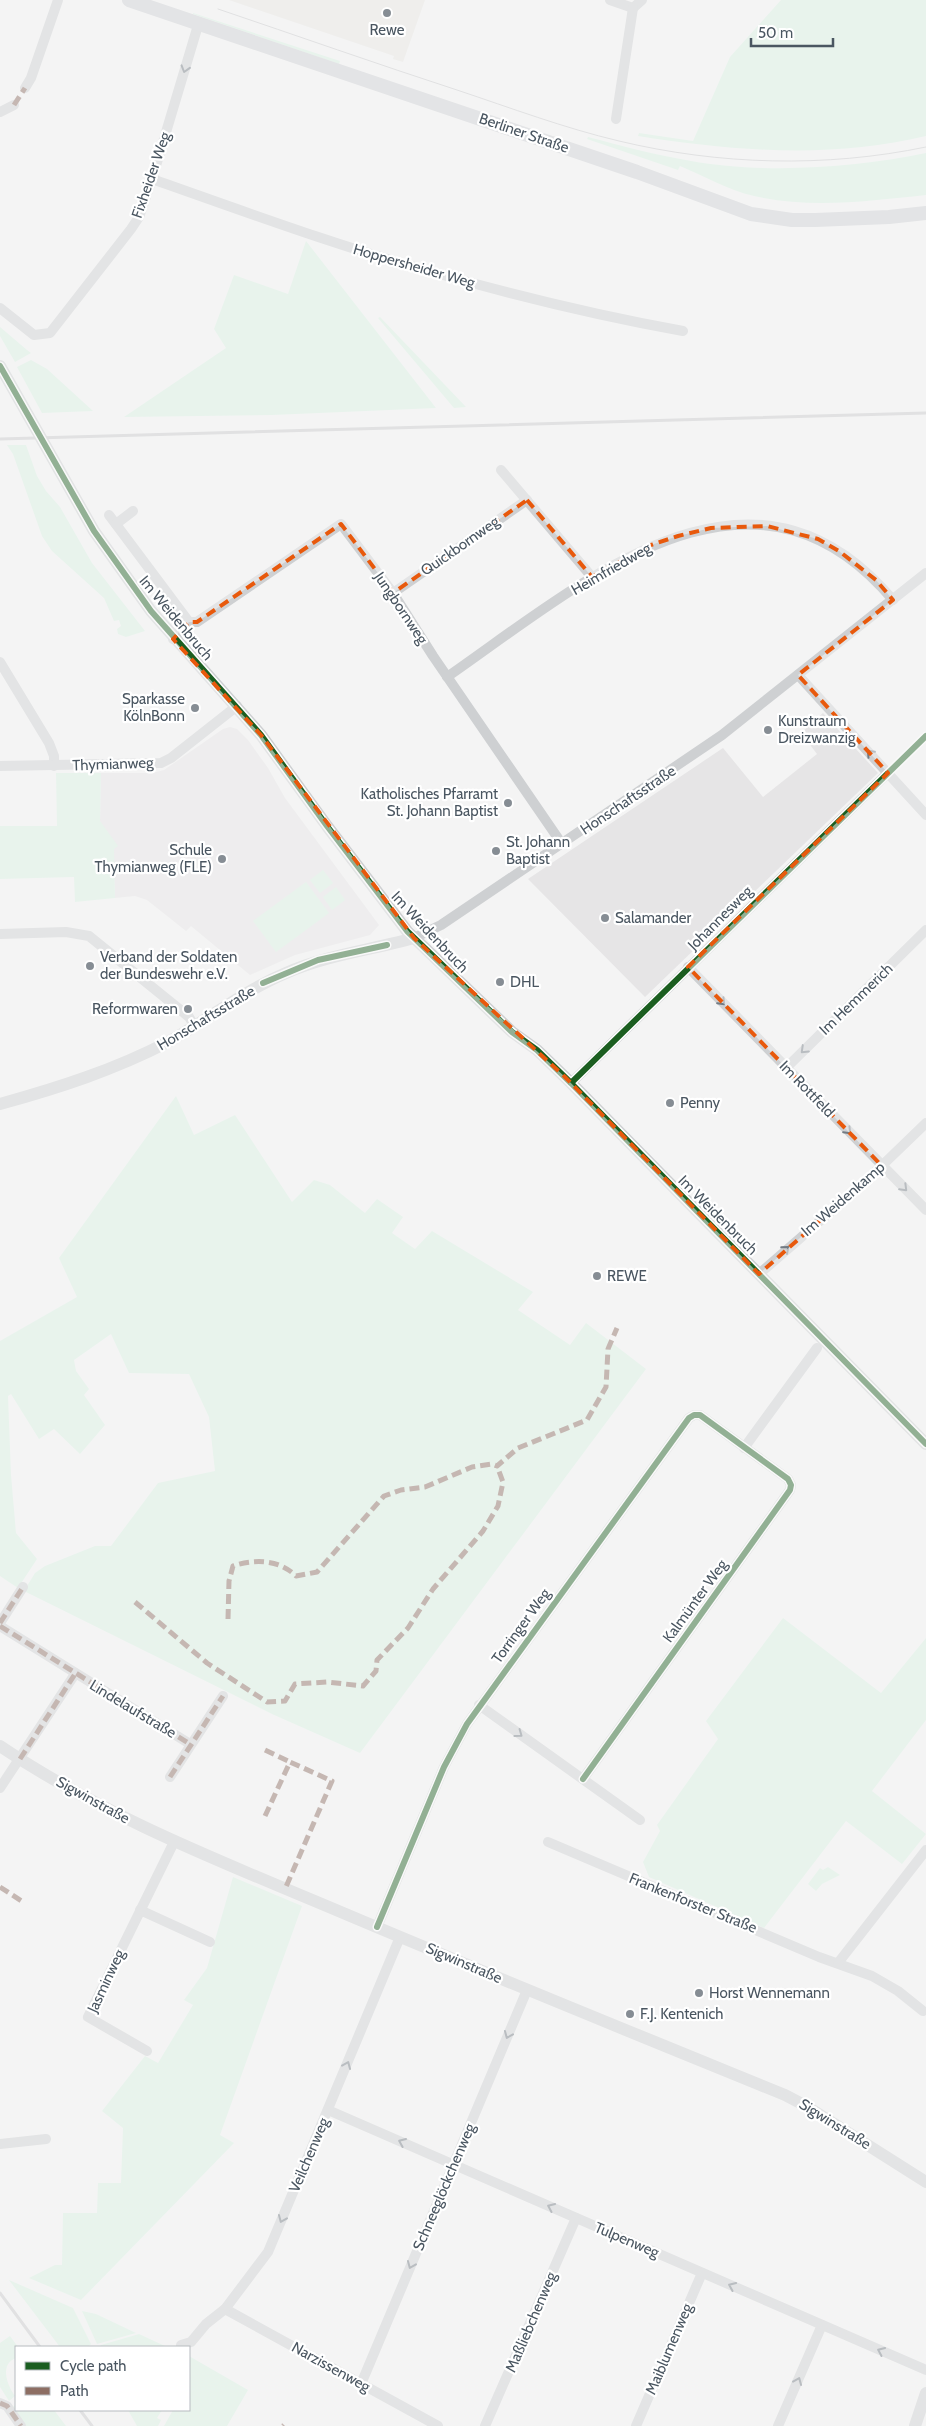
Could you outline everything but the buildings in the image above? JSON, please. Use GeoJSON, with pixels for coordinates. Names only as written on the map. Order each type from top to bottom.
{"type":"FeatureCollection","features":[{"type":"Feature","properties":{"kind":"main road","name":"Berliner Straße"},"geometry":{"type":"LineString","coordinates":[[129,0],[161,5],[199,22],[637,172],[751,214],[785,219],[815,220],[889,217],[926,213]]}},
{"type":"Feature","properties":{"kind":"street"},"geometry":{"type":"LineString","coordinates":[[25,88],[31,78],[58,0]]}},
{"type":"Feature","properties":{"kind":"street"},"geometry":{"type":"LineString","coordinates":[[610,0],[634,8]]}},
{"type":"Feature","properties":{"kind":"street"},"geometry":{"type":"LineString","coordinates":[[616,119],[634,8],[642,0]]}},
{"type":"Feature","properties":{"kind":"street","name":"Fixheider Weg"},"geometry":{"type":"LineString","coordinates":[[0,308],[34,335],[50,332],[131,229],[139,217],[152,179],[199,22]]}},
{"type":"Feature","properties":{"kind":"street"},"geometry":{"type":"LineString","coordinates":[[0,112],[14,104]]}},
{"type":"Feature","properties":{"kind":"street","name":"Hoppersheider Weg"},"geometry":{"type":"LineString","coordinates":[[152,179],[315,236],[434,273],[558,305],[683,331]]}},
{"type":"Feature","properties":{"kind":"street","name":"Im Weidenbruch"},"geometry":{"type":"LineString","coordinates":[[0,366],[103,546],[173,639],[237,706],[261,735],[382,900],[414,938],[512,1032],[538,1050],[926,1444]]}},
{"type":"Feature","properties":{"kind":"street"},"geometry":{"type":"LineString","coordinates":[[502,470],[592,577]]}},
{"type":"Feature","properties":{"kind":"street","name":"Quickbornweg"},"geometry":{"type":"LineString","coordinates":[[393,593],[527,500]]}},
{"type":"Feature","properties":{"kind":"street","name":"Im Weidenbruch"},"geometry":{"type":"LineString","coordinates":[[133,511],[112,520],[189,622],[173,639]]}},
{"type":"Feature","properties":{"kind":"street","name":"Jungbornweg"},"geometry":{"type":"LineString","coordinates":[[189,622],[197,622],[341,524],[393,593],[447,677],[562,844]]}},
{"type":"Feature","properties":{"kind":"street","name":"Heimfriedweg"},"geometry":{"type":"LineString","coordinates":[[447,677],[592,577],[651,545],[711,528],[738,525],[766,526],[818,539],[840,551],[865,570],[893,600]]}},
{"type":"Feature","properties":{"kind":"street","name":"Honschaftsstraße"},"geometry":{"type":"LineString","coordinates":[[0,1104],[98,1073],[141,1056],[253,989],[301,966],[335,956],[414,938],[441,925],[708,745],[926,573]]}},
{"type":"Feature","properties":{"kind":"street"},"geometry":{"type":"LineString","coordinates":[[0,662],[49,743],[54,756],[54,766]]}},
{"type":"Feature","properties":{"kind":"street"},"geometry":{"type":"LineString","coordinates":[[798,675],[926,815]]}},
{"type":"Feature","properties":{"kind":"street","name":"Thymianweg"},"geometry":{"type":"LineString","coordinates":[[0,766],[161,763],[171,758],[237,706]]}},
{"type":"Feature","properties":{"kind":"street","name":"Johannesweg"},"geometry":{"type":"LineString","coordinates":[[571,1083],[757,899],[888,773]]}},
{"type":"Feature","properties":{"kind":"street","name":"Im Hemmerich"},"geometry":{"type":"LineString","coordinates":[[786,1068],[926,930]]}},
{"type":"Feature","properties":{"kind":"street"},"geometry":{"type":"LineString","coordinates":[[0,934],[66,932],[89,936],[189,1017],[194,1026]]}},
{"type":"Feature","properties":{"kind":"street","name":"Im Rottfeld"},"geometry":{"type":"LineString","coordinates":[[688,967],[926,1210]]}},
{"type":"Feature","properties":{"kind":"street","name":"Im Weidenkamp"},"geometry":{"type":"LineString","coordinates":[[759,1274],[882,1166],[926,1122]]}},
{"type":"Feature","properties":{"kind":"street"},"geometry":{"type":"LineString","coordinates":[[744,1448],[817,1348]]}},
{"type":"Feature","properties":{"kind":"street","name":"Torringer Weg"},"geometry":{"type":"LineString","coordinates":[[377,1927],[447,1760],[479,1705],[689,1418],[694,1415],[700,1415],[744,1448]]}},
{"type":"Feature","properties":{"kind":"street","name":"Kalmünter Weg"},"geometry":{"type":"LineString","coordinates":[[583,1779],[790,1490],[791,1485],[788,1479],[744,1448]]}},
{"type":"Feature","properties":{"kind":"street","name":"Lindelaufstraße"},"geometry":{"type":"LineString","coordinates":[[23,1586],[0,1625],[190,1744]]}},
{"type":"Feature","properties":{"kind":"street","name":"Lindelaufstraße"},"geometry":{"type":"LineString","coordinates":[[0,1788],[76,1674]]}},
{"type":"Feature","properties":{"kind":"street","name":"Lindelaufstraße"},"geometry":{"type":"LineString","coordinates":[[170,1777],[223,1696]]}},
{"type":"Feature","properties":{"kind":"street"},"geometry":{"type":"LineString","coordinates":[[479,1705],[640,1820]]}},
{"type":"Feature","properties":{"kind":"street","name":"Sigwinstraße"},"geometry":{"type":"LineString","coordinates":[[0,1746],[20,1760],[138,1825],[252,1877],[785,2095],[806,2106],[926,2182]]}},
{"type":"Feature","properties":{"kind":"street","name":"Jasminweg"},"geometry":{"type":"LineString","coordinates":[[147,2052],[88,2017],[174,1842]]}},
{"type":"Feature","properties":{"kind":"street","name":"Frankenforster Straße"},"geometry":{"type":"LineString","coordinates":[[548,1842],[887,1984],[923,2011]]}},
{"type":"Feature","properties":{"kind":"street"},"geometry":{"type":"LineString","coordinates":[[838,1963],[926,1850]]}},
{"type":"Feature","properties":{"kind":"street"},"geometry":{"type":"LineString","coordinates":[[140,1910],[210,1942]]}},
{"type":"Feature","properties":{"kind":"street","name":"Veilchenweg"},"geometry":{"type":"LineString","coordinates":[[181,2345],[191,2342],[206,2324],[225,2309],[268,2252],[400,1937]]}},
{"type":"Feature","properties":{"kind":"street","name":"Schneeglöckchenweg"},"geometry":{"type":"LineString","coordinates":[[361,2384],[527,1990]]}},
{"type":"Feature","properties":{"kind":"street","name":"Tulpenweg"},"geometry":{"type":"LineString","coordinates":[[328,2110],[926,2370]]}},
{"type":"Feature","properties":{"kind":"street"},"geometry":{"type":"LineString","coordinates":[[0,2144],[46,2139]]}},
{"type":"Feature","properties":{"kind":"street","name":"Maßliebchenweg"},"geometry":{"type":"LineString","coordinates":[[486,2426],[576,2218]]}},
{"type":"Feature","properties":{"kind":"street","name":"Maiblumenweg"},"geometry":{"type":"LineString","coordinates":[[636,2426],[702,2272]]}},
{"type":"Feature","properties":{"kind":"street","name":"Narzissenweg"},"geometry":{"type":"LineString","coordinates":[[225,2309],[438,2426]]}},
{"type":"Feature","properties":{"kind":"street"},"geometry":{"type":"LineString","coordinates":[[778,2426],[822,2325]]}},
{"type":"Feature","properties":{"kind":"street"},"geometry":{"type":"LineString","coordinates":[[915,2426],[926,2393]]}},
{"type":"Feature","properties":{"kind":"street"},"geometry":{"type":"LineString","coordinates":[[0,2403],[7,2406],[21,2426]]}},
{"type":"Feature","properties":{"kind":"highlighted area"},"geometry":{"type":"Polygon","coordinates":[[[527,500],[592,577],[651,545],[678,536],[711,528],[767,526],[818,539],[839,551],[876,580],[893,600],[798,675],[888,773],[688,967],[882,1166],[759,1274],[565,1077],[414,938],[261,735],[173,639],[189,622],[197,622],[341,524],[393,593],[527,500]]]}},
{"type":"Feature","properties":{"kind":"shaded area"},"geometry":{"type":"Polygon","coordinates":[[[229,0],[425,0],[403,62],[393,59],[394,56],[229,0]]]}},
{"type":"Feature","properties":{"kind":"shaded area"},"geometry":{"type":"Polygon","coordinates":[[[823,713],[878,773],[645,997],[528,879],[723,748],[763,797],[817,754],[801,733],[823,713]]]}},
{"type":"Feature","properties":{"kind":"shaded area","name":"Schule Thymianweg (FLE)"},"geometry":{"type":"Polygon","coordinates":[[[230,727],[237,729],[248,740],[268,768],[285,798],[379,925],[370,935],[295,955],[250,975],[191,926],[186,931],[147,900],[135,896],[115,898],[113,849],[100,821],[101,773],[152,773],[164,770],[223,729],[230,727]]]}},
{"type":"Feature","properties":{"kind":"green space"},"geometry":{"type":"Polygon","coordinates":[[[781,0],[926,0],[926,136],[854,148],[782,150],[710,146],[638,136],[639,133],[693,141],[730,57],[781,0]]]}},
{"type":"Feature","properties":{"kind":"green space"},"geometry":{"type":"Polygon","coordinates":[[[193,14],[340,61],[339,64],[193,14]]]}},
{"type":"Feature","properties":{"kind":"green space"},"geometry":{"type":"Polygon","coordinates":[[[588,137],[678,159],[748,167],[809,168],[840,166],[926,153],[926,195],[840,203],[775,200],[725,187],[680,166],[678,170],[587,139],[588,137]]]}},
{"type":"Feature","properties":{"kind":"green space"},"geometry":{"type":"Polygon","coordinates":[[[306,241],[436,408],[272,415],[124,417],[226,348],[214,329],[234,275],[288,294],[306,241]]]}},
{"type":"Feature","properties":{"kind":"green space"},"geometry":{"type":"Polygon","coordinates":[[[380,317],[466,407],[454,408],[378,318],[380,317]]]}},
{"type":"Feature","properties":{"kind":"green space"},"geometry":{"type":"Polygon","coordinates":[[[0,327],[31,353],[15,362],[0,336],[0,327]]]}},
{"type":"Feature","properties":{"kind":"green space"},"geometry":{"type":"Polygon","coordinates":[[[31,360],[47,369],[93,411],[42,413],[17,367],[31,360]]]}},
{"type":"Feature","properties":{"kind":"green space"},"geometry":{"type":"Polygon","coordinates":[[[7,445],[26,445],[37,476],[46,491],[60,507],[92,563],[145,631],[126,637],[118,634],[117,629],[121,626],[119,620],[114,621],[104,598],[52,551],[42,536],[13,454],[7,445]]]}},
{"type":"Feature","properties":{"kind":"green space"},"geometry":{"type":"Polygon","coordinates":[[[56,773],[101,773],[100,821],[118,846],[114,849],[115,898],[75,902],[74,877],[0,879],[0,826],[57,826],[56,773]]]}},
{"type":"Feature","properties":{"kind":"green space"},"geometry":{"type":"Polygon","coordinates":[[[323,870],[333,883],[320,893],[310,880],[323,870]]]}},
{"type":"Feature","properties":{"kind":"green space"},"geometry":{"type":"Polygon","coordinates":[[[306,882],[329,913],[276,952],[253,921],[306,882]]]}},
{"type":"Feature","properties":{"kind":"green space"},"geometry":{"type":"Polygon","coordinates":[[[336,887],[345,900],[332,910],[323,897],[336,887]]]}},
{"type":"Feature","properties":{"kind":"green space"},"geometry":{"type":"Polygon","coordinates":[[[176,1096],[194,1135],[235,1115],[292,1202],[314,1180],[330,1185],[365,1213],[377,1199],[403,1217],[392,1233],[415,1249],[432,1231],[533,1292],[518,1310],[570,1345],[586,1323],[646,1369],[360,1753],[272,1714],[24,1591],[35,1573],[45,1566],[95,1546],[111,1546],[158,1483],[215,1471],[209,1417],[189,1374],[129,1373],[111,1334],[74,1360],[76,1371],[89,1389],[84,1395],[105,1425],[80,1454],[54,1429],[39,1439],[11,1394],[8,1396],[11,1475],[16,1533],[37,1559],[18,1588],[0,1576],[0,1341],[77,1297],[59,1258],[176,1096]]]}},
{"type":"Feature","properties":{"kind":"green space"},"geometry":{"type":"Polygon","coordinates":[[[783,1618],[881,1693],[926,1638],[926,1720],[872,1791],[926,1834],[902,1864],[846,1821],[764,1928],[649,1877],[643,1862],[660,1831],[657,1825],[718,1739],[706,1721],[783,1618]]]}},
{"type":"Feature","properties":{"kind":"green space"},"geometry":{"type":"Polygon","coordinates":[[[828,1867],[840,1875],[822,1884],[816,1891],[808,1884],[820,1868],[823,1870],[828,1867]]]}},
{"type":"Feature","properties":{"kind":"green space"},"geometry":{"type":"Polygon","coordinates":[[[233,1877],[302,1906],[220,2135],[234,2143],[81,2300],[29,2278],[55,2265],[62,2265],[63,2213],[97,2213],[98,2183],[121,2183],[123,2128],[102,2111],[145,2056],[158,2063],[193,2005],[184,2000],[207,1968],[233,1877]]]}},
{"type":"Feature","properties":{"kind":"green space"},"geometry":{"type":"Polygon","coordinates":[[[9,2280],[73,2308],[91,2344],[89,2346],[59,2346],[9,2280]]]}},
{"type":"Feature","properties":{"kind":"green space"},"geometry":{"type":"Polygon","coordinates":[[[82,2311],[96,2314],[136,2333],[97,2344],[82,2311]]]}},
{"type":"Feature","properties":{"kind":"green space"},"geometry":{"type":"Polygon","coordinates":[[[139,2334],[165,2346],[100,2346],[139,2334]]]}},
{"type":"Feature","properties":{"kind":"green space"},"geometry":{"type":"Polygon","coordinates":[[[10,2336],[17,2346],[15,2346],[15,2359],[6,2369],[7,2380],[15,2396],[9,2401],[0,2387],[0,2343],[10,2336]]]}},
{"type":"Feature","properties":{"kind":"green space"},"geometry":{"type":"Polygon","coordinates":[[[190,2357],[248,2390],[227,2426],[164,2426],[172,2411],[190,2411],[190,2357]]]}},
{"type":"Feature","properties":{"kind":"green space"},"geometry":{"type":"Polygon","coordinates":[[[16,2411],[55,2411],[66,2426],[26,2426],[16,2411]]]}},
{"type":"Feature","properties":{"kind":"green space"},"geometry":{"type":"Polygon","coordinates":[[[129,2411],[161,2411],[157,2418],[161,2420],[158,2426],[137,2426],[129,2411]]]}},
{"type":"Feature","properties":{"kind":"tram line"},"geometry":{"type":"LineString","coordinates":[[218,9],[558,124],[598,136],[657,149],[733,159],[811,161],[888,154],[926,147]]}},
{"type":"Feature","properties":{"kind":"railway"},"geometry":{"type":"LineString","coordinates":[[0,439],[926,413]]}},
{"type":"Feature","properties":{"kind":"railway"},"geometry":{"type":"LineString","coordinates":[[0,2293],[39,2346]]}},
{"type":"Feature","properties":{"kind":"railway"},"geometry":{"type":"LineString","coordinates":[[81,2411],[92,2426]]}},
{"type":"Feature","properties":{"kind":"marked path"},"geometry":{"type":"LineString","coordinates":[[14,105],[25,88]]}},
{"type":"Feature","properties":{"kind":"marked path"},"geometry":{"type":"LineString","coordinates":[[228,1619],[229,1581],[233,1566],[249,1562],[266,1562],[282,1566],[296,1576],[317,1572],[384,1496],[401,1490],[425,1487],[472,1467],[492,1464],[497,1466],[518,1448],[587,1420],[606,1387],[608,1349],[617,1328]]}},
{"type":"Feature","properties":{"kind":"marked path"},"geometry":{"type":"LineString","coordinates":[[135,1602],[207,1663],[267,1702],[285,1701],[295,1684],[327,1682],[363,1686],[376,1671],[377,1660],[408,1628],[433,1589],[483,1531],[498,1506],[503,1482],[497,1466]]}},
{"type":"Feature","properties":{"kind":"marked path"},"geometry":{"type":"LineString","coordinates":[[0,1623],[23,1587]]}},
{"type":"Feature","properties":{"kind":"marked path"},"geometry":{"type":"LineString","coordinates":[[0,1626],[190,1744]]}},
{"type":"Feature","properties":{"kind":"marked path"},"geometry":{"type":"LineString","coordinates":[[20,1759],[75,1674]]}},
{"type":"Feature","properties":{"kind":"marked path"},"geometry":{"type":"LineString","coordinates":[[170,1777],[223,1696]]}},
{"type":"Feature","properties":{"kind":"marked path"},"geometry":{"type":"LineString","coordinates":[[265,1750],[290,1762]]}},
{"type":"Feature","properties":{"kind":"marked path"},"geometry":{"type":"LineString","coordinates":[[265,1816],[290,1762],[332,1781],[285,1889]]}},
{"type":"Feature","properties":{"kind":"marked path"},"geometry":{"type":"LineString","coordinates":[[0,1887],[23,1902]]}},
{"type":"Feature","properties":{"kind":"marked path"},"geometry":{"type":"LineString","coordinates":[[0,2403],[7,2406],[21,2426]]}},
{"type":"Feature","properties":{"kind":"cycle path"},"geometry":{"type":"LineString","coordinates":[[0,366],[94,531],[151,611],[261,735],[407,931],[512,1032],[537,1050],[571,1083],[926,1444]]}},
{"type":"Feature","properties":{"kind":"cycle path"},"geometry":{"type":"LineString","coordinates":[[571,1083],[926,736]]}},
{"type":"Feature","properties":{"kind":"cycle path"},"geometry":{"type":"LineString","coordinates":[[263,983],[318,960],[387,945]]}},
{"type":"Feature","properties":{"kind":"cycle path"},"geometry":{"type":"LineString","coordinates":[[377,1927],[444,1767],[467,1724],[689,1418],[694,1415],[700,1415],[788,1479],[791,1485],[790,1490],[583,1779]]}},
{"type":"Feature","properties":{"kind":"place","name":"Rewe"},"geometry":{"type":"Point","coordinates":[387,13]}},
{"type":"Feature","properties":{"kind":"place","name":"Sparkasse KölnBonn"},"geometry":{"type":"Point","coordinates":[195,708]}},
{"type":"Feature","properties":{"kind":"place","name":"Kunstraum Dreizwanzig"},"geometry":{"type":"Point","coordinates":[768,730]}},
{"type":"Feature","properties":{"kind":"place","name":"Katholisches Pfarramt St. Johann Baptist"},"geometry":{"type":"Point","coordinates":[508,803]}},
{"type":"Feature","properties":{"kind":"place","name":"St. Johann Baptist"},"geometry":{"type":"Point","coordinates":[496,851]}},
{"type":"Feature","properties":{"kind":"place","name":"Schule Thymianweg (FLE)"},"geometry":{"type":"Point","coordinates":[222,859]}},
{"type":"Feature","properties":{"kind":"place","name":"Salamander"},"geometry":{"type":"Point","coordinates":[605,918]}},
{"type":"Feature","properties":{"kind":"place","name":"Verband der Soldaten der Bundeswehr e.V."},"geometry":{"type":"Point","coordinates":[90,966]}},
{"type":"Feature","properties":{"kind":"place","name":"DHL"},"geometry":{"type":"Point","coordinates":[500,982]}},
{"type":"Feature","properties":{"kind":"place","name":"Reformwaren"},"geometry":{"type":"Point","coordinates":[188,1009]}},
{"type":"Feature","properties":{"kind":"place","name":"Penny"},"geometry":{"type":"Point","coordinates":[670,1103]}},
{"type":"Feature","properties":{"kind":"place","name":"REWE"},"geometry":{"type":"Point","coordinates":[597,1276]}},
{"type":"Feature","properties":{"kind":"place","name":"Horst Wennemann"},"geometry":{"type":"Point","coordinates":[699,1993]}},
{"type":"Feature","properties":{"kind":"place","name":"F.J. Kentenich"},"geometry":{"type":"Point","coordinates":[630,2014]}}]}
